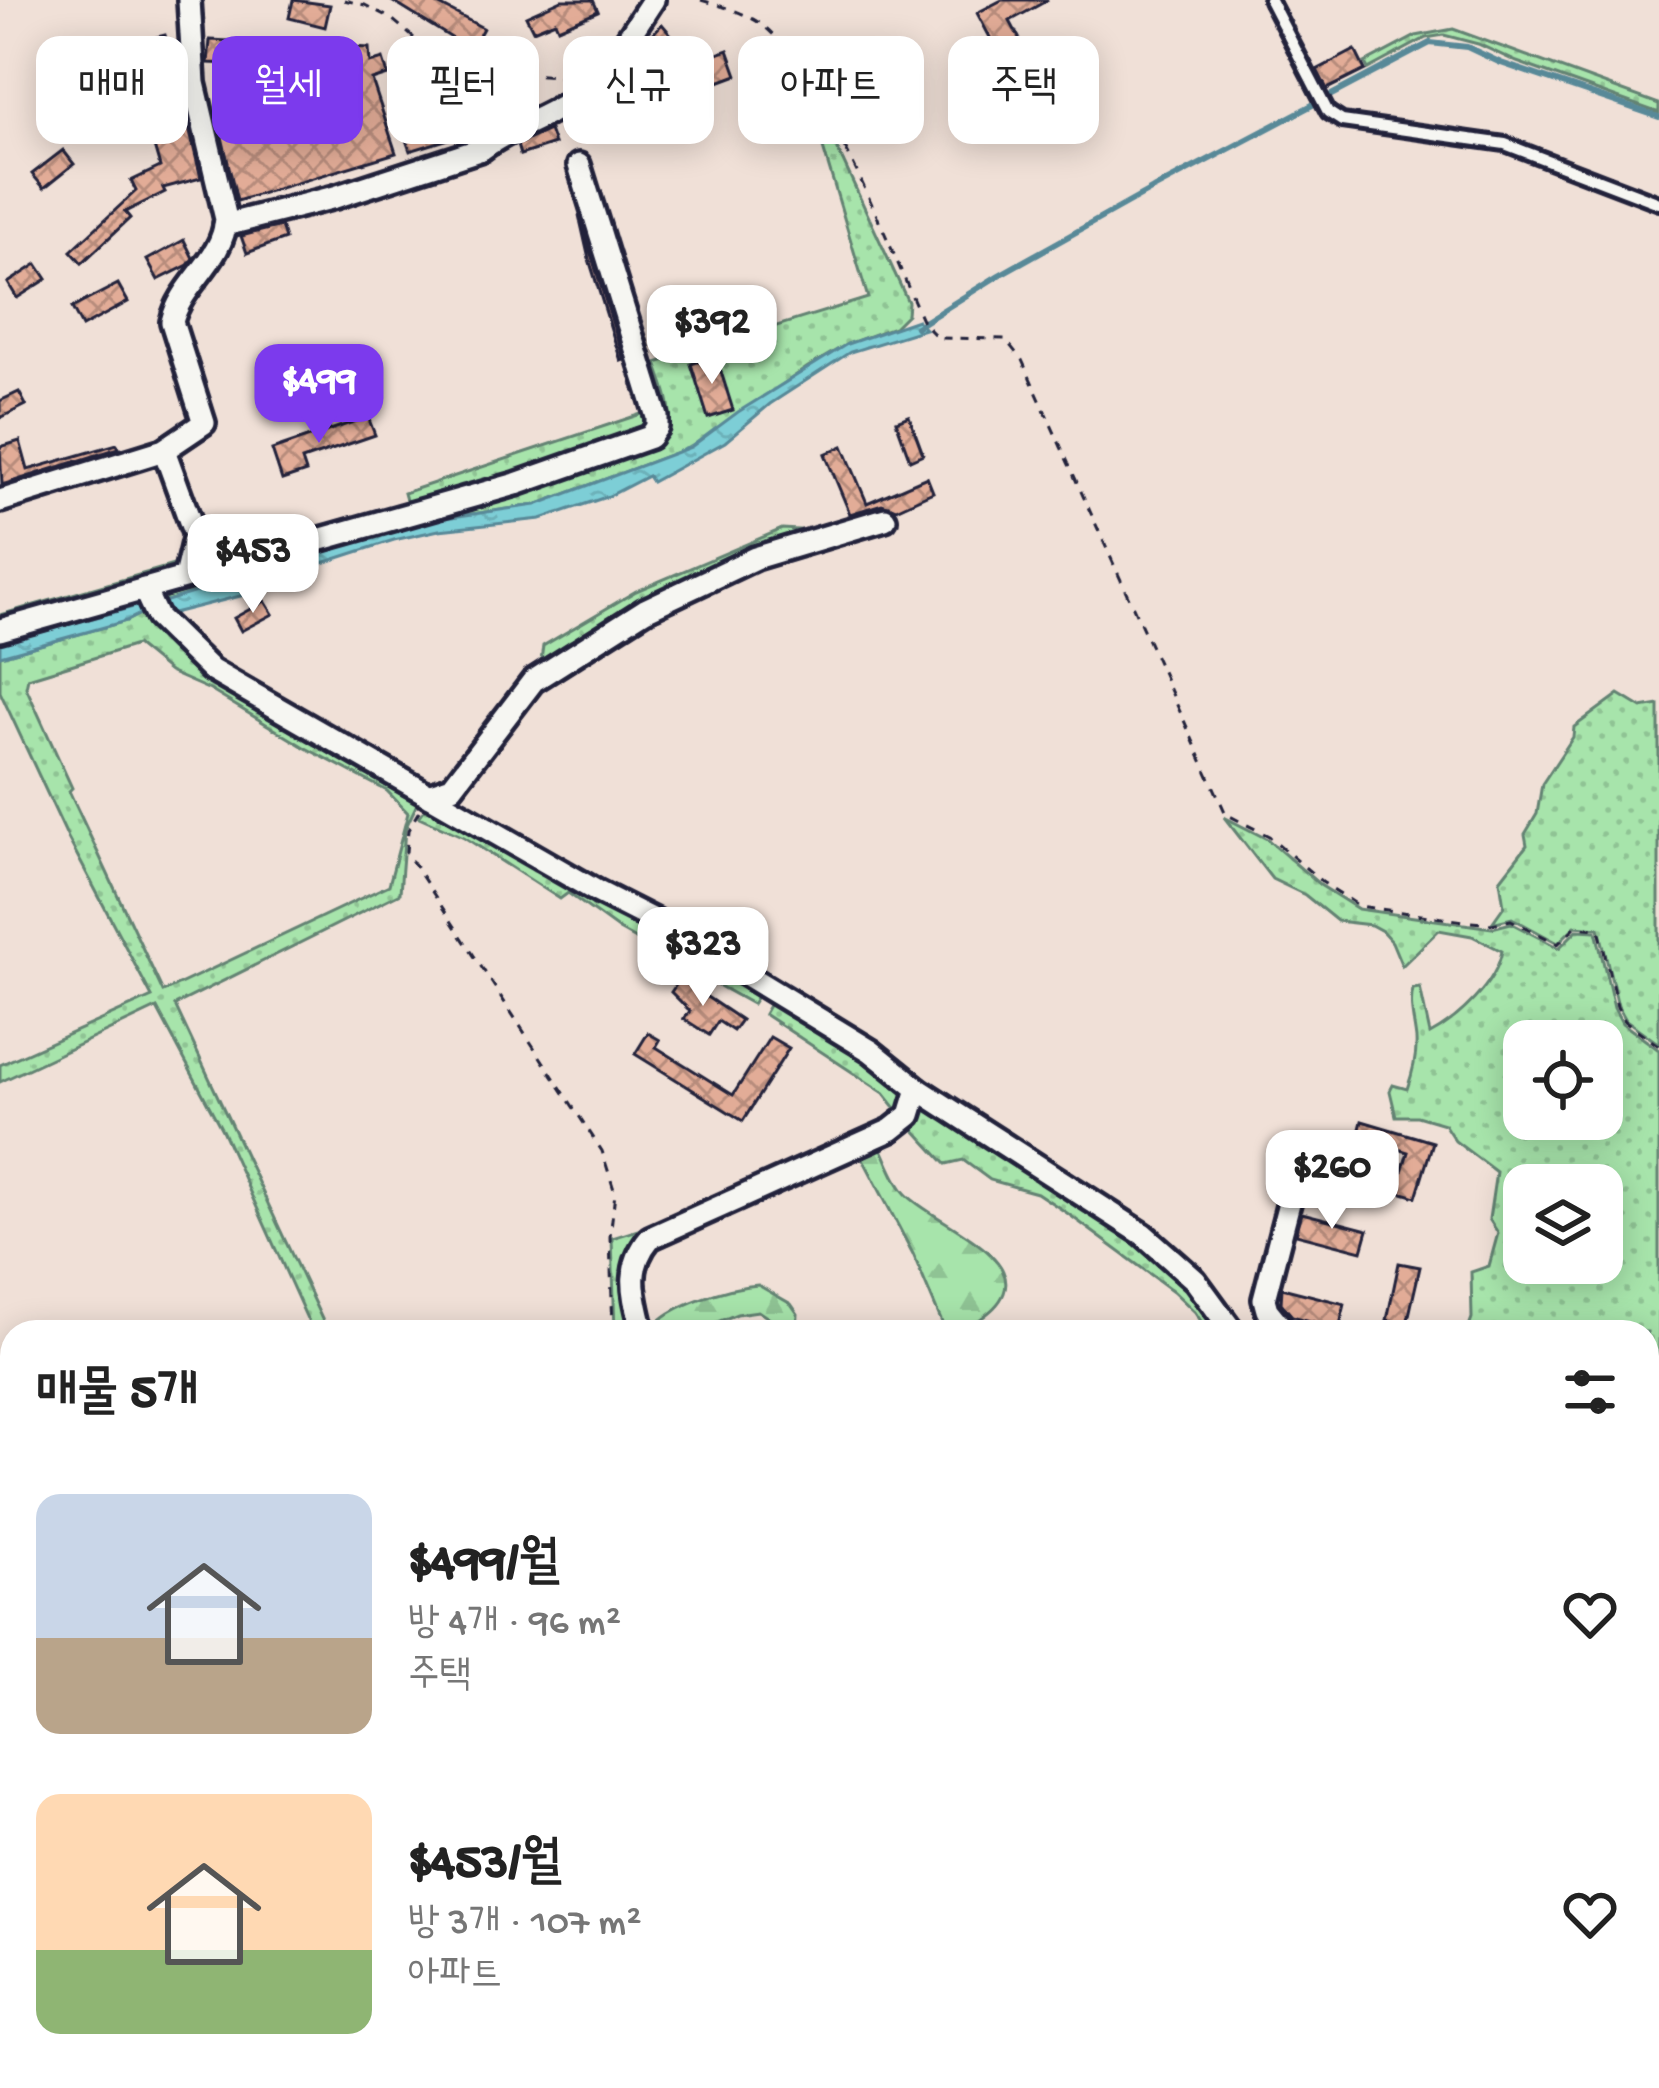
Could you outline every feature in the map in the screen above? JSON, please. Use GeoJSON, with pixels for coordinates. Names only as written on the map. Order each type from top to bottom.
{"type":"FeatureCollection","features":[{"type":"Feature","properties":{"kind":"street"},"geometry":{"type":"LineString","coordinates":[[0,501],[164,450],[204,423],[172,322],[175,307],[215,253],[225,225],[194,83],[189,0]]}},
{"type":"Feature","properties":{"kind":"street"},"geometry":{"type":"LineString","coordinates":[[627,36],[653,0]]}},
{"type":"Feature","properties":{"kind":"street"},"geometry":{"type":"LineString","coordinates":[[225,225],[335,197],[482,149],[501,134],[563,105]]}},
{"type":"Feature","properties":{"kind":"street"},"geometry":{"type":"LineString","coordinates":[[0,630],[150,603],[185,577],[516,484],[650,436],[657,417],[579,165]]}},
{"type":"Feature","properties":{"kind":"street"},"geometry":{"type":"LineString","coordinates":[[164,450],[195,535],[185,577]]}},
{"type":"Feature","properties":{"kind":"street"},"geometry":{"type":"LineString","coordinates":[[428,795],[452,787],[533,681],[645,610],[755,558],[886,519]]}},
{"type":"Feature","properties":{"kind":"street"},"geometry":{"type":"LineString","coordinates":[[150,603],[211,670],[671,929],[871,1051],[918,1088],[1158,1245],[1195,1280],[1224,1320]]}},
{"type":"Feature","properties":{"kind":"street"},"geometry":{"type":"LineString","coordinates":[[641,1320],[632,1273],[650,1238],[904,1124],[918,1088]]}},
{"type":"Feature","properties":{"kind":"street"},"geometry":{"type":"LineString","coordinates":[[1275,1320],[1264,1299],[1298,1168]]}},
{"type":"Feature","properties":{"kind":"lane"},"geometry":{"type":"LineString","coordinates":[[1270,0],[1328,112],[1342,121],[1505,144],[1659,203]]}},
{"type":"Feature","properties":{"kind":"path"},"geometry":{"type":"LineString","coordinates":[[344,0],[392,20],[437,58],[496,71],[563,75]]}},
{"type":"Feature","properties":{"kind":"path"},"geometry":{"type":"LineString","coordinates":[[701,0],[760,24],[788,51],[845,154],[924,324],[938,338],[1005,339],[1022,360],[1226,814],[1269,836],[1322,882],[1359,906],[1492,924],[1511,920],[1558,944],[1575,927],[1599,929],[1617,1006],[1625,1021],[1659,1046]]}},
{"type":"Feature","properties":{"kind":"path"},"geometry":{"type":"LineString","coordinates":[[428,795],[408,830],[406,852],[584,1120],[612,1175],[613,1320]]}},
{"type":"Feature","properties":{"kind":"green space"},"geometry":{"type":"Polygon","coordinates":[[[1453,29],[1659,104],[1659,113],[1444,35],[1426,38],[1368,69],[1365,63],[1416,36],[1453,29]]]}},
{"type":"Feature","properties":{"kind":"green space"},"geometry":{"type":"Polygon","coordinates":[[[822,144],[833,144],[838,150],[908,302],[907,314],[894,327],[847,344],[808,367],[691,447],[536,505],[424,521],[154,605],[155,595],[654,443],[663,435],[670,416],[656,363],[868,298],[822,144]]]}},
{"type":"Feature","properties":{"kind":"green space"},"geometry":{"type":"Polygon","coordinates":[[[649,414],[646,432],[407,504],[404,493],[649,414]]]}},
{"type":"Feature","properties":{"kind":"green space"},"geometry":{"type":"Polygon","coordinates":[[[782,529],[814,531],[818,538],[540,667],[543,646],[636,591],[782,529]]]}},
{"type":"Feature","properties":{"kind":"green space"},"geometry":{"type":"Polygon","coordinates":[[[177,564],[154,578],[0,624],[0,615],[177,564]]]}},
{"type":"Feature","properties":{"kind":"green space"},"geometry":{"type":"Polygon","coordinates":[[[142,613],[189,664],[415,794],[418,802],[405,829],[400,893],[175,1005],[322,1320],[308,1320],[222,1130],[157,1008],[0,1082],[0,1065],[152,997],[68,838],[0,692],[0,656],[142,613]],[[136,645],[28,678],[26,687],[163,992],[389,885],[408,813],[387,791],[210,690],[169,672],[136,645]]]}},
{"type":"Feature","properties":{"kind":"green space"},"geometry":{"type":"Polygon","coordinates":[[[1619,694],[1642,708],[1659,705],[1659,1044],[1626,1020],[1618,1006],[1599,928],[1575,926],[1558,943],[1512,918],[1492,923],[1504,906],[1500,880],[1527,845],[1525,834],[1537,814],[1542,784],[1573,737],[1574,727],[1619,694]]]}},
{"type":"Feature","properties":{"kind":"green space"},"geometry":{"type":"Polygon","coordinates":[[[430,802],[673,934],[760,992],[752,1004],[619,930],[568,893],[560,899],[464,837],[419,817],[430,802]]]}},
{"type":"Feature","properties":{"kind":"green space"},"geometry":{"type":"Polygon","coordinates":[[[1224,817],[1267,839],[1320,885],[1358,909],[1492,928],[1511,923],[1559,948],[1577,930],[1596,931],[1620,1020],[1503,1020],[1503,1140],[1623,1140],[1623,1024],[1659,1050],[1659,1320],[1471,1320],[1471,1272],[1489,1266],[1498,1233],[1489,1219],[1496,1172],[1455,1141],[1444,1124],[1396,1116],[1390,1091],[1393,1085],[1407,1089],[1415,1058],[1413,989],[1420,988],[1430,1034],[1474,999],[1492,976],[1502,951],[1472,936],[1439,930],[1402,966],[1382,931],[1337,921],[1305,895],[1272,879],[1224,817]]]}},
{"type":"Feature","properties":{"kind":"green space"},"geometry":{"type":"Polygon","coordinates":[[[771,1002],[877,1066],[907,1092],[900,1121],[884,1093],[764,1014],[771,1002]]]}},
{"type":"Feature","properties":{"kind":"green space"},"geometry":{"type":"Polygon","coordinates":[[[929,1105],[1029,1165],[1181,1274],[1217,1320],[1200,1320],[1173,1291],[1037,1193],[990,1180],[963,1160],[946,1164],[912,1127],[929,1105]]]}},
{"type":"Feature","properties":{"kind":"green space"},"geometry":{"type":"Polygon","coordinates":[[[880,1145],[906,1194],[999,1264],[1004,1293],[980,1320],[941,1320],[913,1254],[860,1153],[880,1145]]]}},
{"type":"Feature","properties":{"kind":"green space"},"geometry":{"type":"Polygon","coordinates":[[[667,1221],[646,1234],[635,1320],[615,1320],[612,1238],[667,1221]]]}},
{"type":"Feature","properties":{"kind":"green space"},"geometry":{"type":"Polygon","coordinates":[[[758,1285],[791,1304],[798,1320],[771,1320],[758,1311],[722,1320],[661,1320],[686,1305],[758,1285]]]}},
{"type":"Feature","properties":{"kind":"water"},"geometry":{"type":"Polygon","coordinates":[[[917,320],[925,329],[850,352],[770,404],[725,442],[652,482],[648,476],[609,496],[541,519],[394,540],[295,572],[264,590],[165,615],[154,605],[424,521],[536,505],[691,447],[847,344],[917,320]]]}},
{"type":"Feature","properties":{"kind":"water"},"geometry":{"type":"Polygon","coordinates":[[[137,606],[142,613],[126,621],[0,656],[0,643],[137,606]]]}},
{"type":"Feature","properties":{"kind":"building"},"geometry":{"type":"Polygon","coordinates":[[[293,0],[330,5],[325,27],[289,18],[293,0]]]}},
{"type":"Feature","properties":{"kind":"building"},"geometry":{"type":"Polygon","coordinates":[[[390,0],[430,0],[483,28],[479,36],[448,36],[390,0]]]}},
{"type":"Feature","properties":{"kind":"building"},"geometry":{"type":"Polygon","coordinates":[[[562,0],[593,0],[598,11],[558,28],[555,21],[533,30],[526,16],[562,0]]]}},
{"type":"Feature","properties":{"kind":"building"},"geometry":{"type":"Polygon","coordinates":[[[1002,0],[1048,0],[1010,21],[1018,36],[989,36],[977,13],[1002,0]]]}},
{"type":"Feature","properties":{"kind":"building"},"geometry":{"type":"Polygon","coordinates":[[[662,24],[672,36],[651,36],[662,24]]]}},
{"type":"Feature","properties":{"kind":"building"},"geometry":{"type":"Polygon","coordinates":[[[363,48],[369,48],[370,63],[383,59],[387,75],[372,80],[387,126],[387,144],[393,144],[396,153],[237,201],[224,144],[363,144],[363,48]]]}},
{"type":"Feature","properties":{"kind":"building"},"geometry":{"type":"Polygon","coordinates":[[[728,50],[737,75],[714,84],[714,55],[728,50]]]}},
{"type":"Feature","properties":{"kind":"building"},"geometry":{"type":"Polygon","coordinates":[[[1355,50],[1365,70],[1327,89],[1317,70],[1355,50]]]}},
{"type":"Feature","properties":{"kind":"building"},"geometry":{"type":"Polygon","coordinates":[[[188,124],[201,178],[163,188],[165,192],[125,212],[130,218],[82,263],[71,251],[136,191],[131,181],[160,167],[153,144],[188,144],[188,124]]]}},
{"type":"Feature","properties":{"kind":"building"},"geometry":{"type":"Polygon","coordinates":[[[549,130],[554,144],[520,155],[517,145],[539,144],[539,135],[549,130]]]}},
{"type":"Feature","properties":{"kind":"building"},"geometry":{"type":"Polygon","coordinates":[[[63,150],[74,164],[44,188],[32,174],[63,150]]]}},
{"type":"Feature","properties":{"kind":"building"},"geometry":{"type":"Polygon","coordinates":[[[579,215],[624,360],[621,361],[589,259],[579,215]]]}},
{"type":"Feature","properties":{"kind":"building"},"geometry":{"type":"Polygon","coordinates":[[[281,226],[285,239],[247,253],[241,236],[281,226]]]}},
{"type":"Feature","properties":{"kind":"building"},"geometry":{"type":"Polygon","coordinates":[[[184,240],[193,258],[158,280],[147,260],[184,240]]]}},
{"type":"Feature","properties":{"kind":"building"},"geometry":{"type":"Polygon","coordinates":[[[37,264],[47,279],[17,298],[8,283],[37,264]]]}},
{"type":"Feature","properties":{"kind":"building"},"geometry":{"type":"Polygon","coordinates":[[[118,284],[128,302],[82,327],[72,308],[118,284]]]}},
{"type":"Feature","properties":{"kind":"building"},"geometry":{"type":"Polygon","coordinates":[[[716,356],[733,410],[708,418],[691,364],[716,356]]]}},
{"type":"Feature","properties":{"kind":"building"},"geometry":{"type":"Polygon","coordinates":[[[19,392],[26,405],[0,418],[0,401],[19,392]]]}},
{"type":"Feature","properties":{"kind":"building"},"geometry":{"type":"Polygon","coordinates":[[[909,416],[923,454],[910,460],[896,421],[909,416]]]}},
{"type":"Feature","properties":{"kind":"building"},"geometry":{"type":"Polygon","coordinates":[[[368,417],[375,435],[302,460],[306,472],[282,480],[272,450],[368,417]]]}},
{"type":"Feature","properties":{"kind":"building"},"geometry":{"type":"Polygon","coordinates":[[[20,441],[28,470],[117,444],[119,448],[2,485],[0,447],[20,441]]]}},
{"type":"Feature","properties":{"kind":"building"},"geometry":{"type":"Polygon","coordinates":[[[843,446],[867,503],[927,477],[933,492],[896,509],[882,504],[850,514],[825,454],[843,446]]]}},
{"type":"Feature","properties":{"kind":"building"},"geometry":{"type":"Polygon","coordinates":[[[265,601],[273,614],[241,631],[234,618],[265,601]]]}},
{"type":"Feature","properties":{"kind":"building"},"geometry":{"type":"Polygon","coordinates":[[[680,979],[741,1020],[733,1031],[718,1021],[709,1035],[684,1019],[690,1011],[671,992],[680,979]]]}},
{"type":"Feature","properties":{"kind":"building"},"geometry":{"type":"Polygon","coordinates":[[[648,1033],[660,1040],[656,1047],[733,1095],[770,1037],[789,1048],[743,1121],[635,1054],[648,1033]]]}},
{"type":"Feature","properties":{"kind":"building"},"geometry":{"type":"Polygon","coordinates":[[[1362,1121],[1433,1142],[1416,1197],[1396,1191],[1408,1152],[1358,1137],[1362,1121]]]}},
{"type":"Feature","properties":{"kind":"building"},"geometry":{"type":"Polygon","coordinates":[[[1302,1213],[1368,1230],[1362,1251],[1296,1234],[1302,1213]]]}},
{"type":"Feature","properties":{"kind":"building"},"geometry":{"type":"Polygon","coordinates":[[[1399,1263],[1420,1267],[1408,1320],[1387,1320],[1399,1263]]]}},
{"type":"Feature","properties":{"kind":"building"},"geometry":{"type":"Polygon","coordinates":[[[1282,1288],[1345,1304],[1341,1320],[1306,1320],[1292,1316],[1281,1303],[1282,1288]]]}},
{"type":"Feature","properties":{"kind":"waterway"},"geometry":{"type":"LineString","coordinates":[[916,327],[1153,189],[1430,43],[1467,47],[1659,117]]}}]}
